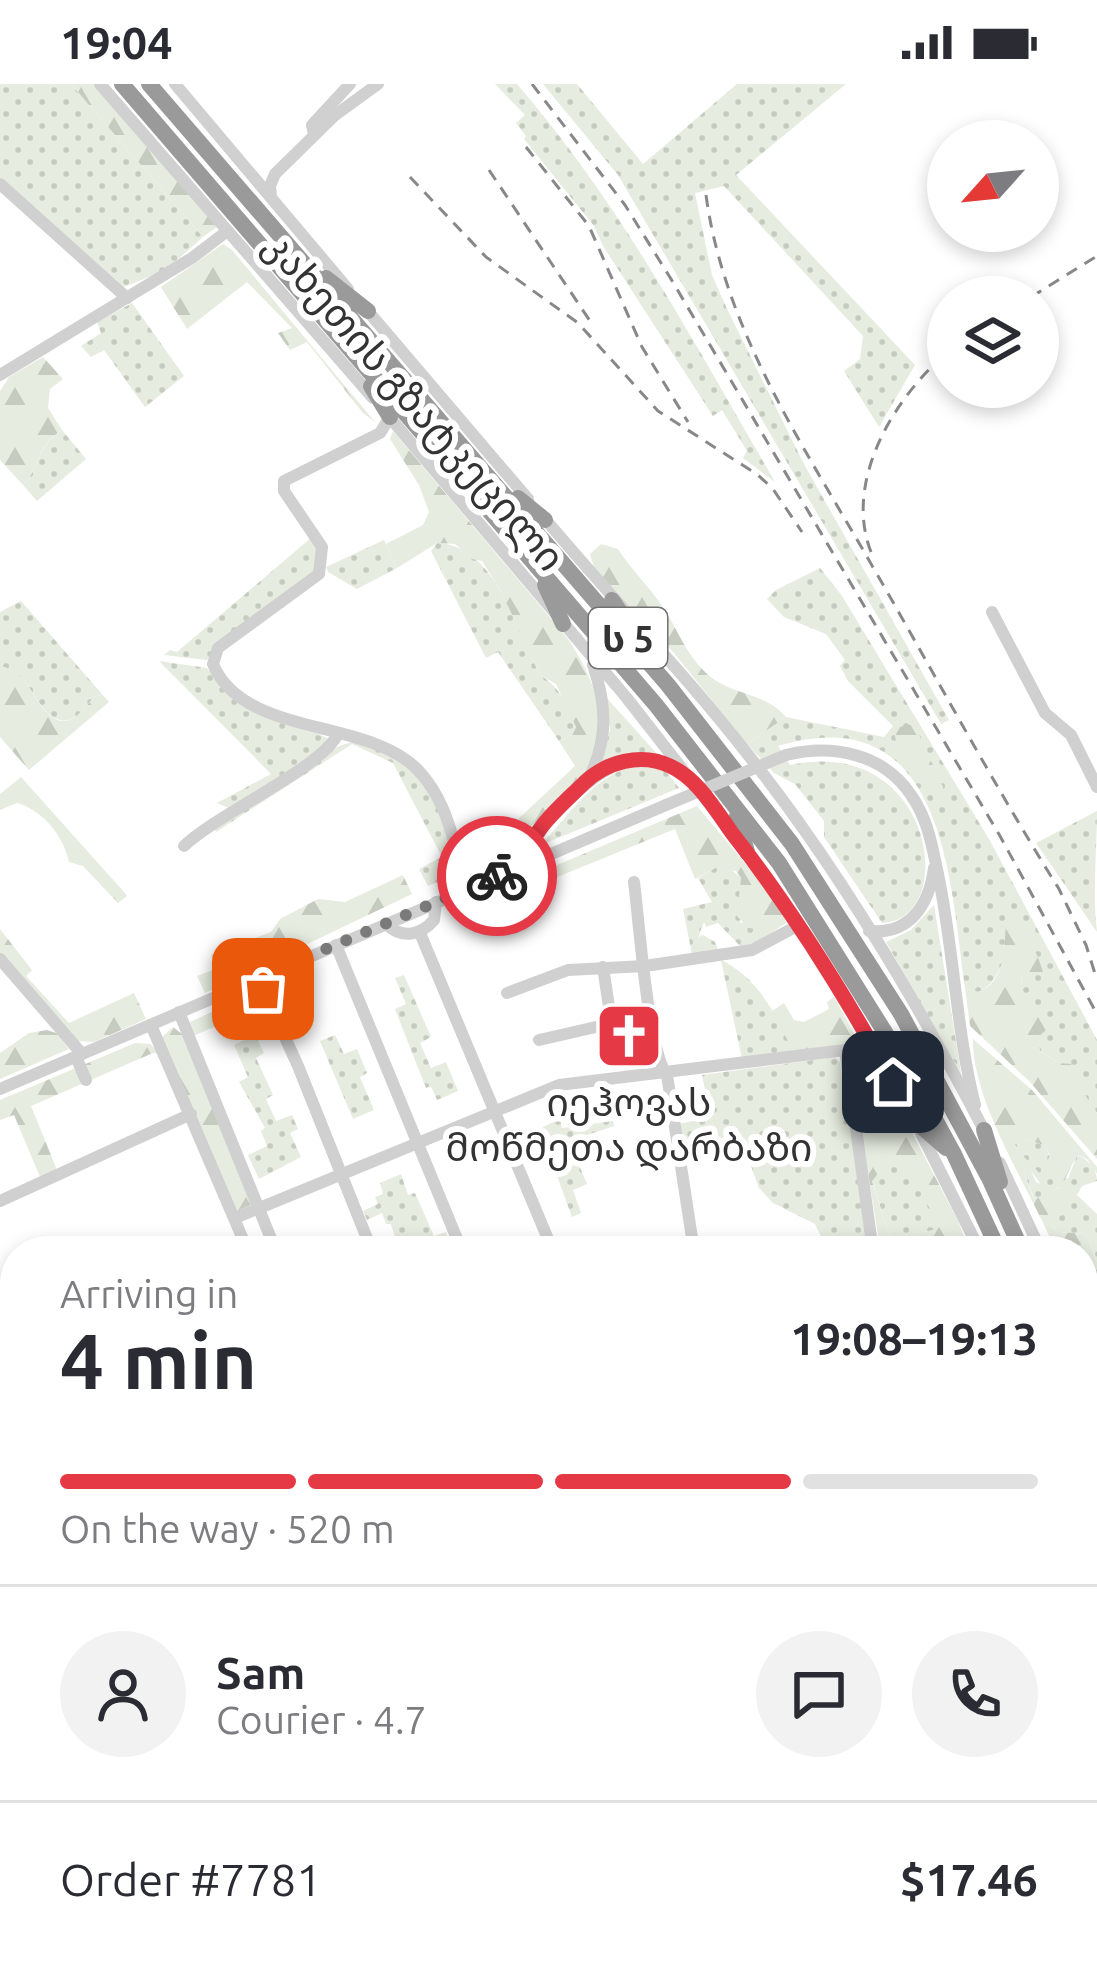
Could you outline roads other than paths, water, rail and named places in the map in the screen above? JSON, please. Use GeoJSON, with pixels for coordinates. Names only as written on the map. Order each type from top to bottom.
{"type":"FeatureCollection","features":[{"type":"Feature","properties":{"kind":"highway","name":"კახეთის გზატკეცილი"},"geometry":{"type":"LineString","coordinates":[[122,84],[538,567],[734,803],[854,977],[954,1154],[992,1236]]}},
{"type":"Feature","properties":{"kind":"highway","name":"კახეთის გზატკეცილი"},"geometry":{"type":"LineString","coordinates":[[148,84],[668,685],[750,788],[838,914],[913,1034],[1015,1236]]}},
{"type":"Feature","properties":{"kind":"highway"},"geometry":{"type":"LineString","coordinates":[[293,252],[368,311]]}},
{"type":"Feature","properties":{"kind":"highway"},"geometry":{"type":"LineString","coordinates":[[350,349],[390,417]]}},
{"type":"Feature","properties":{"kind":"highway"},"geometry":{"type":"LineString","coordinates":[[484,473],[545,520]]}},
{"type":"Feature","properties":{"kind":"highway"},"geometry":{"type":"LineString","coordinates":[[538,567],[563,624]]}},
{"type":"Feature","properties":{"kind":"highway"},"geometry":{"type":"LineString","coordinates":[[612,600],[668,685]]}},
{"type":"Feature","properties":{"kind":"highway"},"geometry":{"type":"LineString","coordinates":[[734,803],[747,852]]}},
{"type":"Feature","properties":{"kind":"highway"},"geometry":{"type":"LineString","coordinates":[[915,1121],[954,1154]]}},
{"type":"Feature","properties":{"kind":"highway"},"geometry":{"type":"LineString","coordinates":[[982,1127],[1017,1236]]}},
{"type":"Feature","properties":{"kind":"street","name":"კახეთის გზატკეცილი"},"geometry":{"type":"LineString","coordinates":[[100,84],[390,417],[747,852],[799,925],[871,1042],[972,1236]]}},
{"type":"Feature","properties":{"kind":"street","name":"კახეთის გზატკეცილი"},"geometry":{"type":"LineString","coordinates":[[175,84],[750,757],[869,931],[982,1127],[1034,1236]]}},
{"type":"Feature","properties":{"kind":"street"},"geometry":{"type":"LineString","coordinates":[[314,134],[312,125],[350,84]]}},
{"type":"Feature","properties":{"kind":"street"},"geometry":{"type":"LineString","coordinates":[[274,204],[270,186],[275,174],[314,134],[378,84]]}},
{"type":"Feature","properties":{"kind":"street"},"geometry":{"type":"LineString","coordinates":[[249,175],[275,174]]}},
{"type":"Feature","properties":{"kind":"street"},"geometry":{"type":"LineString","coordinates":[[0,184],[127,298]]}},
{"type":"Feature","properties":{"kind":"street"},"geometry":{"type":"LineString","coordinates":[[0,375],[192,258],[226,232]]}},
{"type":"Feature","properties":{"kind":"street"},"geometry":{"type":"LineString","coordinates":[[390,417],[380,433],[284,481],[284,491],[322,547],[319,574],[218,648],[213,658],[220,678],[243,698],[379,746],[418,770],[446,811],[468,888]]}},
{"type":"Feature","properties":{"kind":"street"},"geometry":{"type":"LineString","coordinates":[[992,612],[1045,712],[1072,735],[1097,787]]}},
{"type":"Feature","properties":{"kind":"street"},"geometry":{"type":"LineString","coordinates":[[581,645],[594,668],[605,727],[588,779]]}},
{"type":"Feature","properties":{"kind":"street"},"geometry":{"type":"LineString","coordinates":[[184,846],[220,816],[294,773],[338,734]]}},
{"type":"Feature","properties":{"kind":"street"},"geometry":{"type":"LineString","coordinates":[[0,1090],[786,754],[829,749],[887,770],[913,797],[932,839],[970,1084],[982,1127]]}},
{"type":"Feature","properties":{"kind":"street"},"geometry":{"type":"LineString","coordinates":[[525,863],[532,840],[588,779],[614,764],[642,760],[674,767],[696,786]]}},
{"type":"Feature","properties":{"kind":"street"},"geometry":{"type":"LineString","coordinates":[[869,931],[898,929],[910,921],[928,896],[935,861]]}},
{"type":"Feature","properties":{"kind":"street"},"geometry":{"type":"LineString","coordinates":[[634,882],[692,1236]]}},
{"type":"Feature","properties":{"kind":"street"},"geometry":{"type":"LineString","coordinates":[[386,924],[401,933],[420,933],[434,920],[436,902]]}},
{"type":"Feature","properties":{"kind":"street"},"geometry":{"type":"LineString","coordinates":[[507,993],[568,970],[645,966],[752,950],[799,925]]}},
{"type":"Feature","properties":{"kind":"street"},"geometry":{"type":"LineString","coordinates":[[420,933],[547,1236]]}},
{"type":"Feature","properties":{"kind":"street"},"geometry":{"type":"LineString","coordinates":[[336,945],[457,1236]]}},
{"type":"Feature","properties":{"kind":"street"},"geometry":{"type":"LineString","coordinates":[[0,959],[79,1056],[86,1080]]}},
{"type":"Feature","properties":{"kind":"street"},"geometry":{"type":"LineString","coordinates":[[539,1040],[609,1024],[603,967]]}},
{"type":"Feature","properties":{"kind":"street"},"geometry":{"type":"LineString","coordinates":[[258,978],[366,1236]]}},
{"type":"Feature","properties":{"kind":"street"},"geometry":{"type":"LineString","coordinates":[[179,1012],[270,1236]]}},
{"type":"Feature","properties":{"kind":"street"},"geometry":{"type":"LineString","coordinates":[[611,1020],[654,1023]]}},
{"type":"Feature","properties":{"kind":"street"},"geometry":{"type":"LineString","coordinates":[[151,1024],[242,1236]]}},
{"type":"Feature","properties":{"kind":"street"},"geometry":{"type":"LineString","coordinates":[[235,1218],[569,1083],[667,1075],[845,1050],[871,1042]]}},
{"type":"Feature","properties":{"kind":"street"},"geometry":{"type":"LineString","coordinates":[[845,1050],[874,1236]]}},
{"type":"Feature","properties":{"kind":"street"},"geometry":{"type":"LineString","coordinates":[[0,1201],[191,1114]]}},
{"type":"Feature","properties":{"kind":"railway"},"geometry":{"type":"LineString","coordinates":[[532,84],[625,205],[671,279],[1000,836],[1097,1014]]}},
{"type":"Feature","properties":{"kind":"railway"},"geometry":{"type":"LineString","coordinates":[[526,147],[589,226],[642,347],[688,422]]}},
{"type":"Feature","properties":{"kind":"railway"},"geometry":{"type":"LineString","coordinates":[[489,170],[592,324]]}},
{"type":"Feature","properties":{"kind":"railway"},"geometry":{"type":"LineString","coordinates":[[410,177],[486,257],[578,323],[658,411],[758,475],[802,532]]}},
{"type":"Feature","properties":{"kind":"railway"},"geometry":{"type":"LineString","coordinates":[[706,195],[730,293],[770,386],[1059,889],[1097,980]]}},
{"type":"Feature","properties":{"kind":"railway"},"geometry":{"type":"LineString","coordinates":[[1059,280],[1097,256]]}},
{"type":"Feature","properties":{"kind":"railway"},"geometry":{"type":"LineString","coordinates":[[871,552],[864,525],[869,469],[893,416],[927,371]]}},
{"type":"Feature","properties":{"kind":"place","name":"იეჰოვას მოწმეთა დარბაზი"},"geometry":{"type":"Point","coordinates":[629,1036]}}]}
